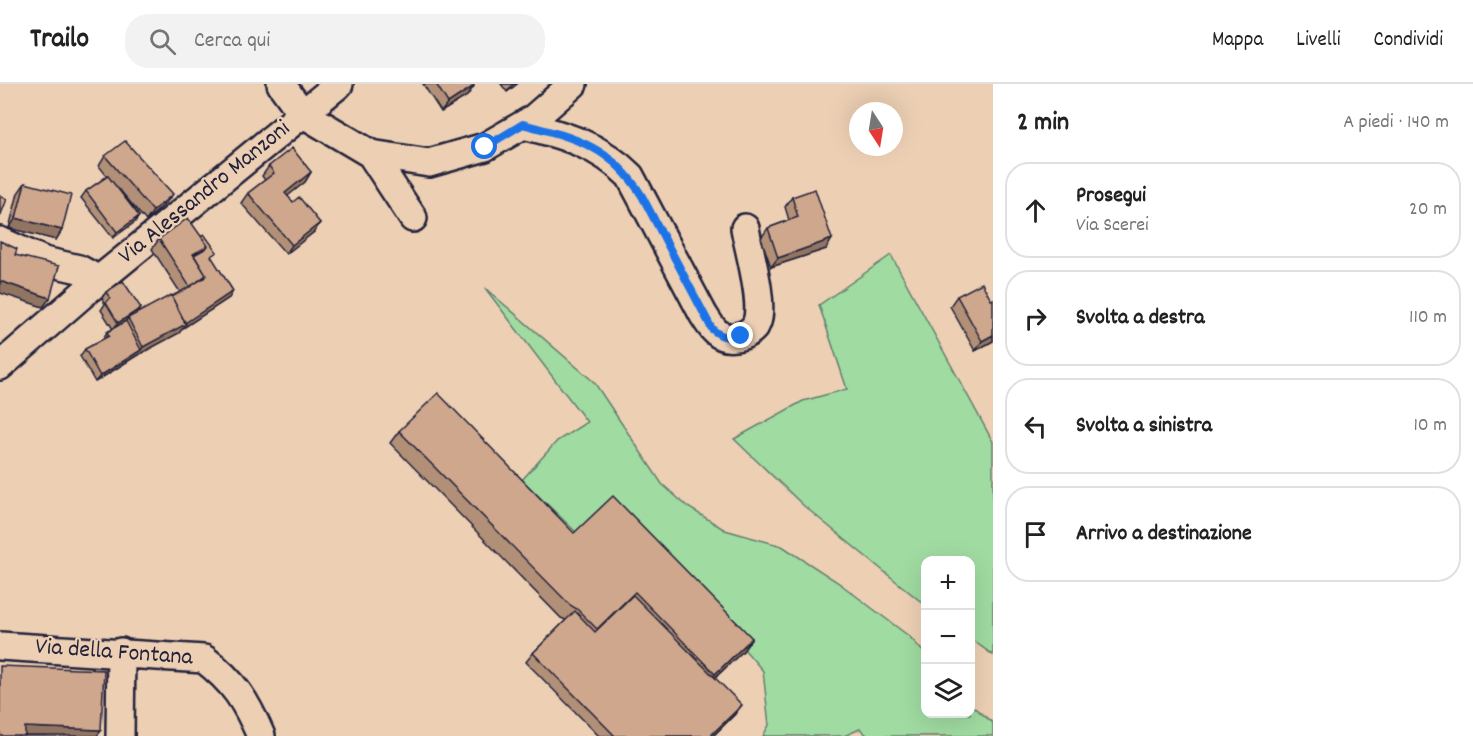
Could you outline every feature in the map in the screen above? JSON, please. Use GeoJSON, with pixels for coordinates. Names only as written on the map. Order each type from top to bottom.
{"type":"FeatureCollection","features":[{"type":"Feature","properties":{"kind":"street"},"geometry":{"type":"LineString","coordinates":[[281,84],[302,113],[371,154],[429,163],[485,147],[523,124],[573,84]]}},
{"type":"Feature","properties":{"kind":"street","name":"Via Alessandro Manzoni"},"geometry":{"type":"LineString","coordinates":[[3,354],[99,280],[339,84]]}},
{"type":"Feature","properties":{"kind":"street"},"geometry":{"type":"LineString","coordinates":[[523,124],[564,135],[593,147],[612,158],[630,176],[703,314],[719,335],[729,338],[751,331],[757,322],[759,306],[745,228]]}},
{"type":"Feature","properties":{"kind":"street"},"geometry":{"type":"LineString","coordinates":[[371,154],[413,218]]}},
{"type":"Feature","properties":{"kind":"street","name":"Via Alessandro Manzoni"},"geometry":{"type":"LineString","coordinates":[[0,241],[44,261],[79,269],[99,280]]}},
{"type":"Feature","properties":{"kind":"street","name":"Via della Fontana"},"geometry":{"type":"LineString","coordinates":[[0,646],[204,659],[227,677],[250,711],[261,736]]}},
{"type":"Feature","properties":{"kind":"street"},"geometry":{"type":"LineString","coordinates":[[120,736],[121,652]]}},
{"type":"Feature","properties":{"kind":"green space"},"geometry":{"type":"Polygon","coordinates":[[[891,255],[993,442],[993,655],[975,642],[975,556],[921,556],[921,602],[804,506],[734,439],[803,401],[847,389],[819,305],[891,255]]]}},
{"type":"Feature","properties":{"kind":"green space"},"geometry":{"type":"Polygon","coordinates":[[[485,288],[594,382],[662,484],[688,507],[725,530],[782,546],[839,583],[910,637],[921,649],[921,718],[975,718],[975,708],[993,723],[993,736],[868,736],[860,729],[844,736],[763,736],[769,725],[763,671],[699,597],[605,504],[576,532],[522,480],[557,441],[587,422],[485,288]]]}},
{"type":"Feature","properties":{"kind":"building"},"geometry":{"type":"Polygon","coordinates":[[[436,84],[472,84],[474,86],[448,103],[436,84]]]}},
{"type":"Feature","properties":{"kind":"building"},"geometry":{"type":"Polygon","coordinates":[[[125,141],[173,194],[153,211],[105,156],[125,141]]]}},
{"type":"Feature","properties":{"kind":"building"},"geometry":{"type":"Polygon","coordinates":[[[292,148],[311,172],[285,193],[293,202],[299,197],[320,223],[292,245],[248,193],[274,173],[269,166],[292,148]]]}},
{"type":"Feature","properties":{"kind":"building"},"geometry":{"type":"Polygon","coordinates":[[[108,176],[139,216],[117,232],[86,191],[108,176]]]}},
{"type":"Feature","properties":{"kind":"building"},"geometry":{"type":"Polygon","coordinates":[[[25,183],[71,195],[62,230],[16,218],[25,183]]]}},
{"type":"Feature","properties":{"kind":"building"},"geometry":{"type":"Polygon","coordinates":[[[815,189],[832,239],[778,258],[768,228],[798,217],[792,197],[815,189]]]}},
{"type":"Feature","properties":{"kind":"building"},"geometry":{"type":"Polygon","coordinates":[[[0,196],[7,199],[0,217],[0,196]]]}},
{"type":"Feature","properties":{"kind":"building"},"geometry":{"type":"Polygon","coordinates":[[[188,218],[208,246],[193,254],[206,275],[190,287],[159,239],[188,218]]]}},
{"type":"Feature","properties":{"kind":"building"},"geometry":{"type":"Polygon","coordinates":[[[204,234],[217,252],[211,256],[233,291],[185,323],[172,297],[206,275],[194,255],[208,246],[201,236],[204,234]]]}},
{"type":"Feature","properties":{"kind":"building"},"geometry":{"type":"Polygon","coordinates":[[[0,241],[17,249],[15,255],[59,266],[50,298],[0,281],[0,241]]]}},
{"type":"Feature","properties":{"kind":"building"},"geometry":{"type":"Polygon","coordinates":[[[123,281],[141,308],[118,323],[106,303],[110,298],[106,292],[123,281]]]}},
{"type":"Feature","properties":{"kind":"building"},"geometry":{"type":"Polygon","coordinates":[[[982,283],[991,300],[993,299],[993,335],[982,341],[957,296],[982,283]]]}},
{"type":"Feature","properties":{"kind":"building"},"geometry":{"type":"Polygon","coordinates":[[[171,295],[186,324],[143,347],[128,318],[171,295]]]}},
{"type":"Feature","properties":{"kind":"building"},"geometry":{"type":"Polygon","coordinates":[[[126,321],[141,350],[100,376],[85,349],[109,336],[107,332],[126,321]]]}},
{"type":"Feature","properties":{"kind":"building"},"geometry":{"type":"Polygon","coordinates":[[[438,393],[574,533],[613,496],[752,638],[715,674],[635,592],[597,629],[570,605],[399,431],[438,393]]]}},
{"type":"Feature","properties":{"kind":"building"},"geometry":{"type":"Polygon","coordinates":[[[633,595],[742,705],[710,736],[615,736],[533,653],[575,611],[595,632],[633,595]]]}},
{"type":"Feature","properties":{"kind":"building"},"geometry":{"type":"Polygon","coordinates":[[[0,666],[104,670],[101,730],[25,727],[25,736],[0,736],[0,666]]]}},
{"type":"Feature","properties":{"kind":"route"},"geometry":{"type":"LineString","coordinates":[[485,147],[523,124],[564,135],[612,158],[630,176],[642,196],[712,329],[719,335],[729,338],[741,336]]}}]}
